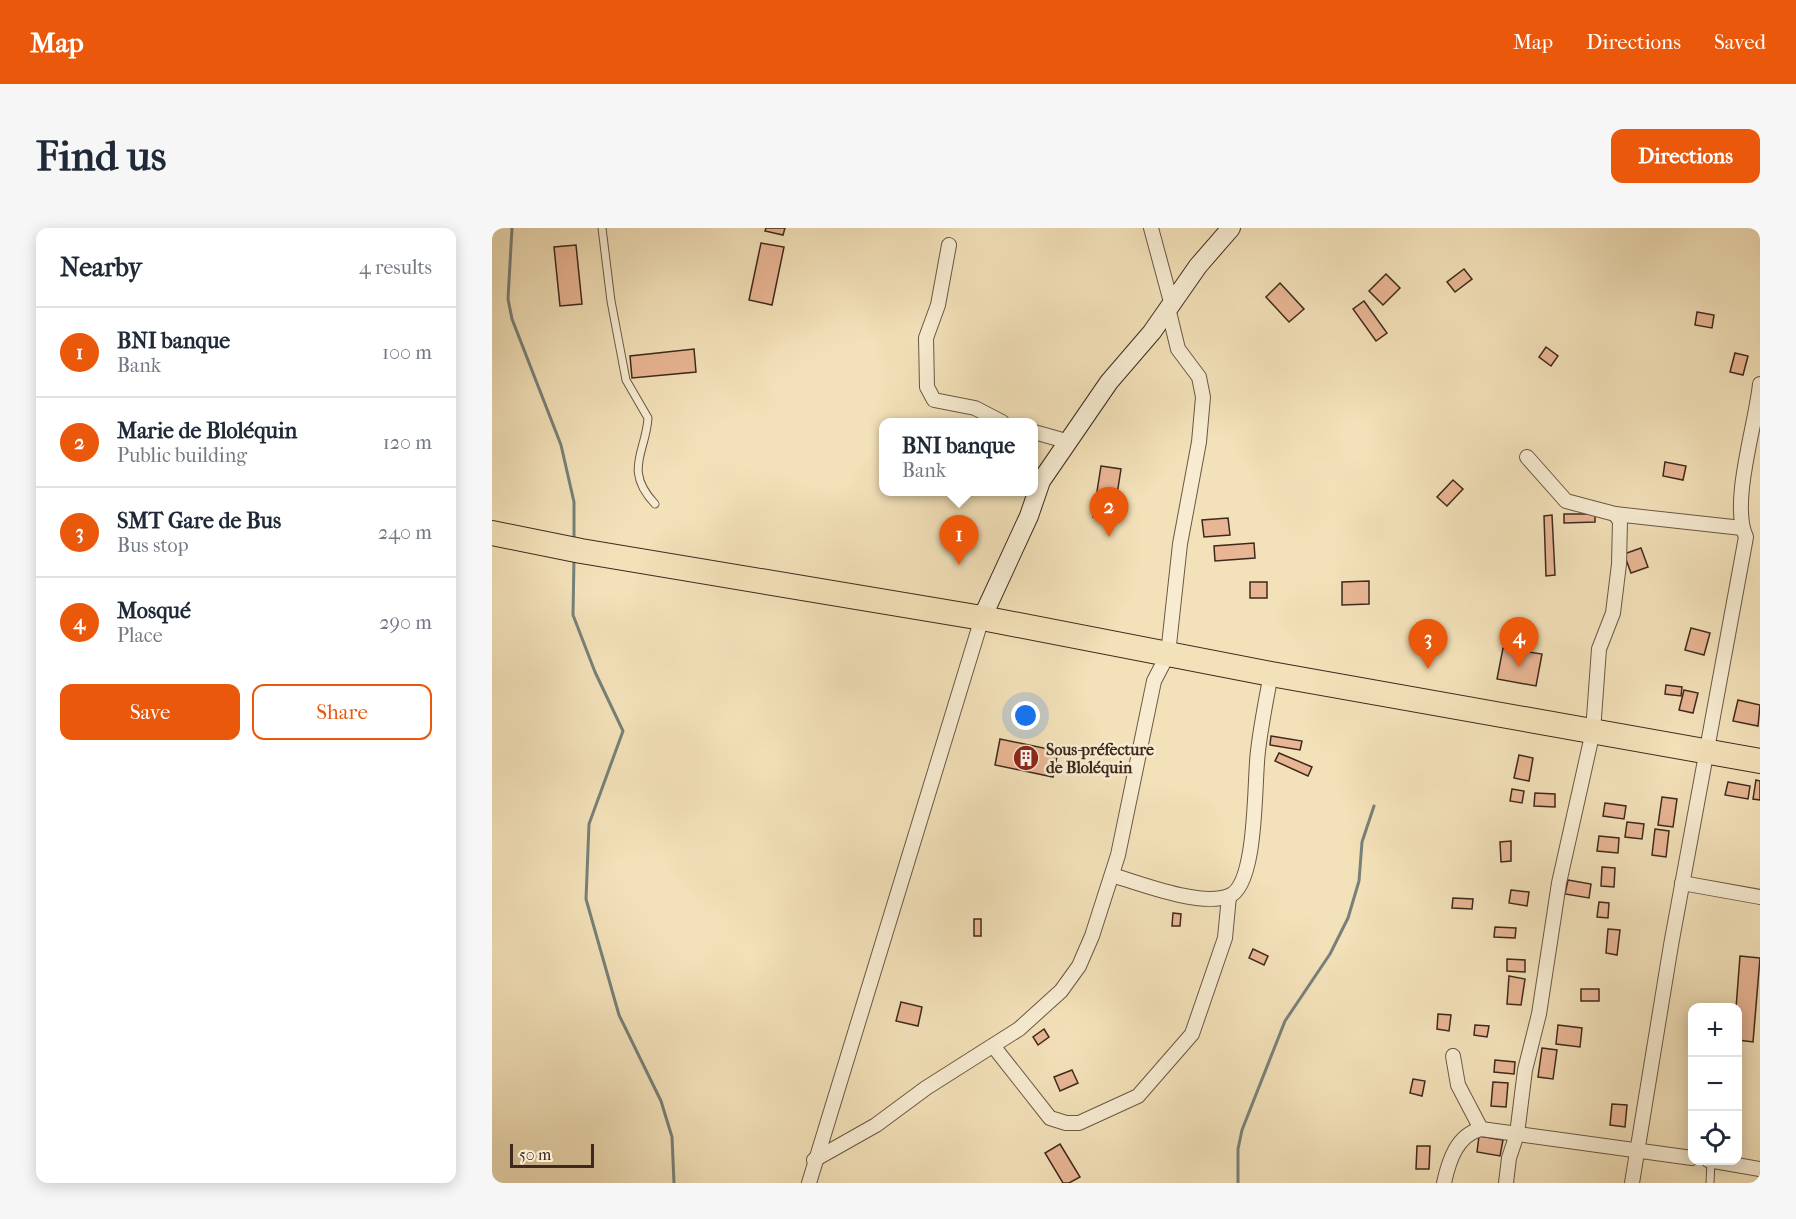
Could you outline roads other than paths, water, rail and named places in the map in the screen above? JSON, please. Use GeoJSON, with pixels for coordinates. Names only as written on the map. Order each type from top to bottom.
{"type":"FeatureCollection","features":[{"type":"Feature","properties":{"kind":"highway"},"geometry":{"type":"LineString","coordinates":[[492,533],[581,551],[982,618],[1271,674],[1760,761]]}},
{"type":"Feature","properties":{"kind":"main road"},"geometry":{"type":"LineString","coordinates":[[1038,490],[1066,441],[1169,305],[1232,228]]}},
{"type":"Feature","properties":{"kind":"main road"},"geometry":{"type":"LineString","coordinates":[[982,618],[1029,516],[1036,496]]}},
{"type":"Feature","properties":{"kind":"street"},"geometry":{"type":"LineString","coordinates":[[814,1160],[845,1145],[926,1088],[994,1047],[1041,1011],[1079,966],[1112,875],[1154,681],[1168,654],[1172,602],[1199,442],[1203,397],[1199,377],[1178,349],[1151,228]]}},
{"type":"Feature","properties":{"kind":"street"},"geometry":{"type":"LineString","coordinates":[[949,245],[938,305],[926,338],[927,387],[934,400],[975,408],[993,418]]}},
{"type":"Feature","properties":{"kind":"street"},"geometry":{"type":"LineString","coordinates":[[1632,1183],[1682,884],[1749,535],[1739,502],[1753,468],[1760,384]]}},
{"type":"Feature","properties":{"kind":"street"},"geometry":{"type":"LineString","coordinates":[[1038,433],[1066,441]]}},
{"type":"Feature","properties":{"kind":"street"},"geometry":{"type":"LineString","coordinates":[[1527,457],[1566,501],[1615,514],[1749,535]]}},
{"type":"Feature","properties":{"kind":"street"},"geometry":{"type":"LineString","coordinates":[[1506,1183],[1509,1158],[1517,1134],[1525,1070],[1539,1014],[1559,883],[1593,731],[1599,649],[1613,613],[1619,564],[1620,521],[1615,514]]}},
{"type":"Feature","properties":{"kind":"street"},"geometry":{"type":"LineString","coordinates":[[809,1183],[814,1160],[982,618]]}},
{"type":"Feature","properties":{"kind":"street"},"geometry":{"type":"LineString","coordinates":[[1112,875],[1202,898],[1229,896],[1239,888],[1248,857],[1257,752],[1271,674]]}},
{"type":"Feature","properties":{"kind":"street"},"geometry":{"type":"LineString","coordinates":[[1682,884],[1760,897]]}},
{"type":"Feature","properties":{"kind":"street"},"geometry":{"type":"LineString","coordinates":[[994,1047],[1050,1118],[1066,1124],[1079,1123],[1138,1096],[1192,1034],[1225,938],[1229,896]]}},
{"type":"Feature","properties":{"kind":"street"},"geometry":{"type":"LineString","coordinates":[[1453,1056],[1454,1073],[1458,1085],[1481,1129]]}},
{"type":"Feature","properties":{"kind":"street"},"geometry":{"type":"LineString","coordinates":[[1444,1183],[1458,1143],[1469,1133],[1481,1129],[1606,1148],[1637,1149],[1688,1157]]}},
{"type":"Feature","properties":{"kind":"street"},"geometry":{"type":"LineString","coordinates":[[1734,1165],[1760,1169]]}},
{"type":"Feature","properties":{"kind":"lane"},"geometry":{"type":"LineString","coordinates":[[602,228],[611,301],[626,380],[648,418],[638,453],[638,465],[647,495],[655,504]]}},
{"type":"Feature","properties":{"kind":"lane"},"geometry":{"type":"LineString","coordinates":[[1709,1165],[1710,1183]]}},
{"type":"Feature","properties":{"kind":"waterway"},"geometry":{"type":"LineString","coordinates":[[512,228],[508,299],[512,319],[561,445],[574,502],[574,539]]}},
{"type":"Feature","properties":{"kind":"waterway"},"geometry":{"type":"LineString","coordinates":[[574,558],[573,615],[595,672],[623,731],[589,824],[586,899],[619,1015],[661,1101],[672,1137],[674,1183]]}},
{"type":"Feature","properties":{"kind":"waterway"},"geometry":{"type":"LineString","coordinates":[[1238,1183],[1238,1149],[1242,1130],[1285,1021],[1330,954],[1348,918],[1359,881],[1362,842],[1374,806]]}},
{"type":"Feature","properties":{"kind":"place","name":"Marie de Bloléquin"},"geometry":{"type":"Point","coordinates":[1109,537]}},
{"type":"Feature","properties":{"kind":"place","name":"BNI banque"},"geometry":{"type":"Point","coordinates":[959,565]}},
{"type":"Feature","properties":{"kind":"place","name":"Mosqué"},"geometry":{"type":"Point","coordinates":[1519,667]}},
{"type":"Feature","properties":{"kind":"place","name":"SMT Gare de Bus"},"geometry":{"type":"Point","coordinates":[1428,669]}},
{"type":"Feature","properties":{"kind":"place","name":"Sous-préfecture de Bloléquin"},"geometry":{"type":"Point","coordinates":[1026,758]}}]}
